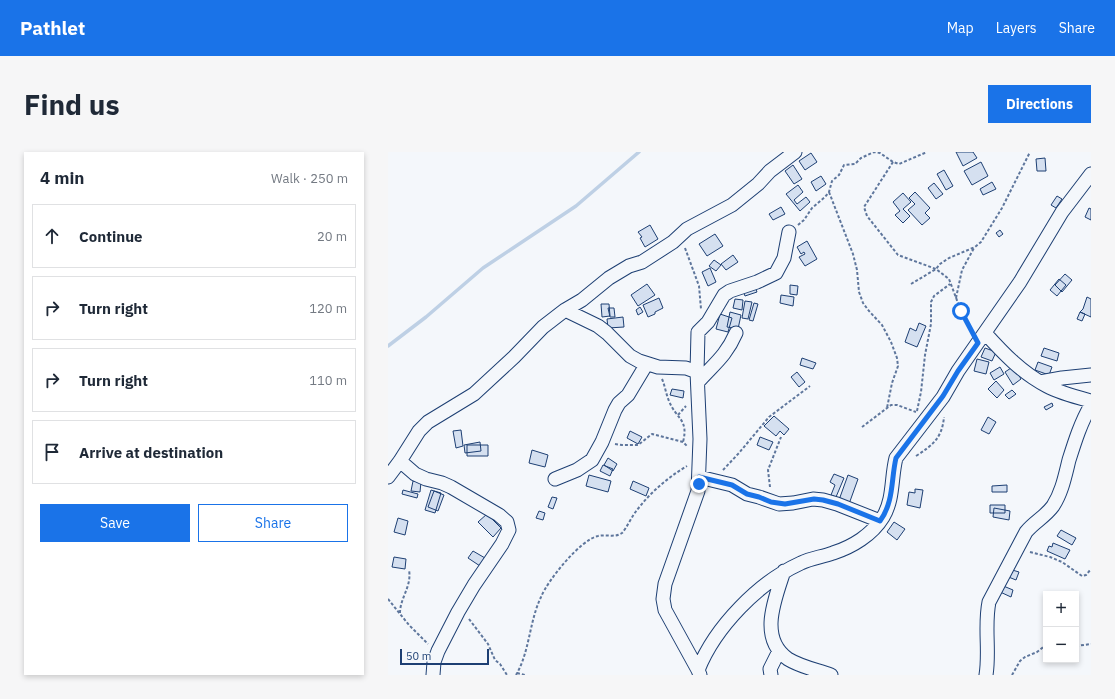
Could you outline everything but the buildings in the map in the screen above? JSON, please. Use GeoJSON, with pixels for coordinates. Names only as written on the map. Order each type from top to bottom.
{"type":"FeatureCollection","features":[{"type":"Feature","properties":{"kind":"street"},"geometry":{"type":"LineString","coordinates":[[388,477],[400,461],[413,439],[428,422],[474,394],[514,358],[543,327],[565,310],[582,300],[609,278],[629,266],[642,262],[673,242],[687,229],[732,205],[758,184],[770,171],[796,152]]}},
{"type":"Feature","properties":{"kind":"street"},"geometry":{"type":"LineString","coordinates":[[699,672],[703,657],[731,618],[746,602],[784,571],[802,562],[833,553],[852,545],[868,534],[880,521],[889,505],[896,458],[943,396],[958,371],[1020,282],[1062,212],[1091,174]]}},
{"type":"Feature","properties":{"kind":"street"},"geometry":{"type":"LineString","coordinates":[[699,672],[665,610],[663,599],[665,584],[696,498],[699,475],[700,439],[697,377],[698,332],[708,322],[724,296],[730,291],[757,282],[776,273],[784,258],[788,232]]}},
{"type":"Feature","properties":{"kind":"street"},"geometry":{"type":"LineString","coordinates":[[565,310],[598,326],[608,333],[630,356],[652,366],[686,368],[697,377]]}},
{"type":"Feature","properties":{"kind":"street"},"geometry":{"type":"LineString","coordinates":[[697,377],[723,357],[731,346],[736,333]]}},
{"type":"Feature","properties":{"kind":"street"},"geometry":{"type":"LineString","coordinates":[[981,338],[1040,382],[1091,401]]}},
{"type":"Feature","properties":{"kind":"street"},"geometry":{"type":"LineString","coordinates":[[554,479],[577,470],[592,460],[602,442],[619,403],[628,395],[652,366]]}},
{"type":"Feature","properties":{"kind":"street"},"geometry":{"type":"LineString","coordinates":[[1040,382],[1091,375]]}},
{"type":"Feature","properties":{"kind":"street"},"geometry":{"type":"LineString","coordinates":[[986,675],[987,613],[989,602],[1026,532],[1031,525],[1046,514],[1053,506],[1059,495],[1064,483],[1069,461],[1081,424],[1091,405]]}},
{"type":"Feature","properties":{"kind":"street"},"geometry":{"type":"LineString","coordinates":[[400,461],[415,474],[451,487],[499,515],[507,522],[509,530],[502,544],[461,606],[437,654],[434,662],[433,675]]}},
{"type":"Feature","properties":{"kind":"street"},"geometry":{"type":"LineString","coordinates":[[699,475],[732,485],[747,494],[771,502],[789,504],[814,499],[823,500],[838,504],[880,521]]}},
{"type":"Feature","properties":{"kind":"street"},"geometry":{"type":"LineString","coordinates":[[784,571],[771,614],[771,633],[774,642],[780,651],[789,659],[801,665],[832,675]]}},
{"type":"Feature","properties":{"kind":"street"},"geometry":{"type":"LineString","coordinates":[[771,675],[770,668],[780,651]]}},
{"type":"Feature","properties":{"kind":"path"},"geometry":{"type":"LineString","coordinates":[[788,232],[804,220],[812,208],[826,197],[832,181],[839,175],[844,165],[855,164],[861,158],[874,152],[880,153],[893,162],[899,164],[927,152]]}},
{"type":"Feature","properties":{"kind":"path"},"geometry":{"type":"LineString","coordinates":[[911,284],[936,269],[940,264],[949,258],[975,247],[981,242],[1002,208],[1030,152]]}},
{"type":"Feature","properties":{"kind":"path"},"geometry":{"type":"LineString","coordinates":[[893,162],[864,207],[867,216],[898,255],[936,269],[949,279],[961,311],[981,338]]}},
{"type":"Feature","properties":{"kind":"path"},"geometry":{"type":"LineString","coordinates":[[829,192],[853,254],[857,270],[859,292],[863,303],[869,312],[882,325],[897,358],[898,366],[892,383],[887,408]]}},
{"type":"Feature","properties":{"kind":"path"},"geometry":{"type":"LineString","coordinates":[[680,236],[699,286],[701,307],[698,332]]}},
{"type":"Feature","properties":{"kind":"path"},"geometry":{"type":"LineString","coordinates":[[956,299],[962,270],[975,247]]}},
{"type":"Feature","properties":{"kind":"path"},"geometry":{"type":"LineString","coordinates":[[913,436],[931,324],[931,302],[934,296],[951,283]]}},
{"type":"Feature","properties":{"kind":"path"},"geometry":{"type":"LineString","coordinates":[[652,366],[669,402],[684,426],[685,435],[683,442]]}},
{"type":"Feature","properties":{"kind":"path"},"geometry":{"type":"LineString","coordinates":[[715,481],[769,417],[810,386]]}},
{"type":"Feature","properties":{"kind":"path"},"geometry":{"type":"LineString","coordinates":[[862,427],[891,405],[896,405],[916,412]]}},
{"type":"Feature","properties":{"kind":"path"},"geometry":{"type":"LineString","coordinates":[[916,456],[927,448],[942,432],[945,415]]}},
{"type":"Feature","properties":{"kind":"path"},"geometry":{"type":"LineString","coordinates":[[602,442],[622,445],[638,445],[652,434],[683,442],[688,448]]}},
{"type":"Feature","properties":{"kind":"path"},"geometry":{"type":"LineString","coordinates":[[779,504],[770,488],[768,470],[781,437]]}},
{"type":"Feature","properties":{"kind":"path"},"geometry":{"type":"LineString","coordinates":[[525,675],[517,674],[523,660],[541,596],[575,550],[588,540],[597,536],[618,535],[622,533],[637,510],[661,484],[694,461],[699,475]]}},
{"type":"Feature","properties":{"kind":"path"},"geometry":{"type":"LineString","coordinates":[[1017,551],[1050,556],[1062,562],[1082,576],[1086,575],[1091,570]]}},
{"type":"Feature","properties":{"kind":"path"},"geometry":{"type":"LineString","coordinates":[[400,614],[400,605],[409,583],[409,570]]}},
{"type":"Feature","properties":{"kind":"path"},"geometry":{"type":"LineString","coordinates":[[388,599],[417,634],[437,654]]}},
{"type":"Feature","properties":{"kind":"path"},"geometry":{"type":"LineString","coordinates":[[461,606],[476,630],[488,644],[495,660],[500,664],[507,675]]}},
{"type":"Feature","properties":{"kind":"path"},"geometry":{"type":"LineString","coordinates":[[1079,646],[1091,644]]}},
{"type":"Feature","properties":{"kind":"path"},"geometry":{"type":"LineString","coordinates":[[1012,675],[1020,661],[1043,647]]}},
{"type":"Feature","properties":{"kind":"waterway"},"geometry":{"type":"LineString","coordinates":[[388,346],[426,317],[483,268],[576,206],[639,152]]}},
{"type":"Feature","properties":{"kind":"route"},"geometry":{"type":"LineString","coordinates":[[699,484],[699,477],[732,485],[742,492],[779,504],[814,499],[823,500],[838,504],[880,521],[889,505],[896,458],[943,396],[958,371],[978,343],[961,311]]}}]}
